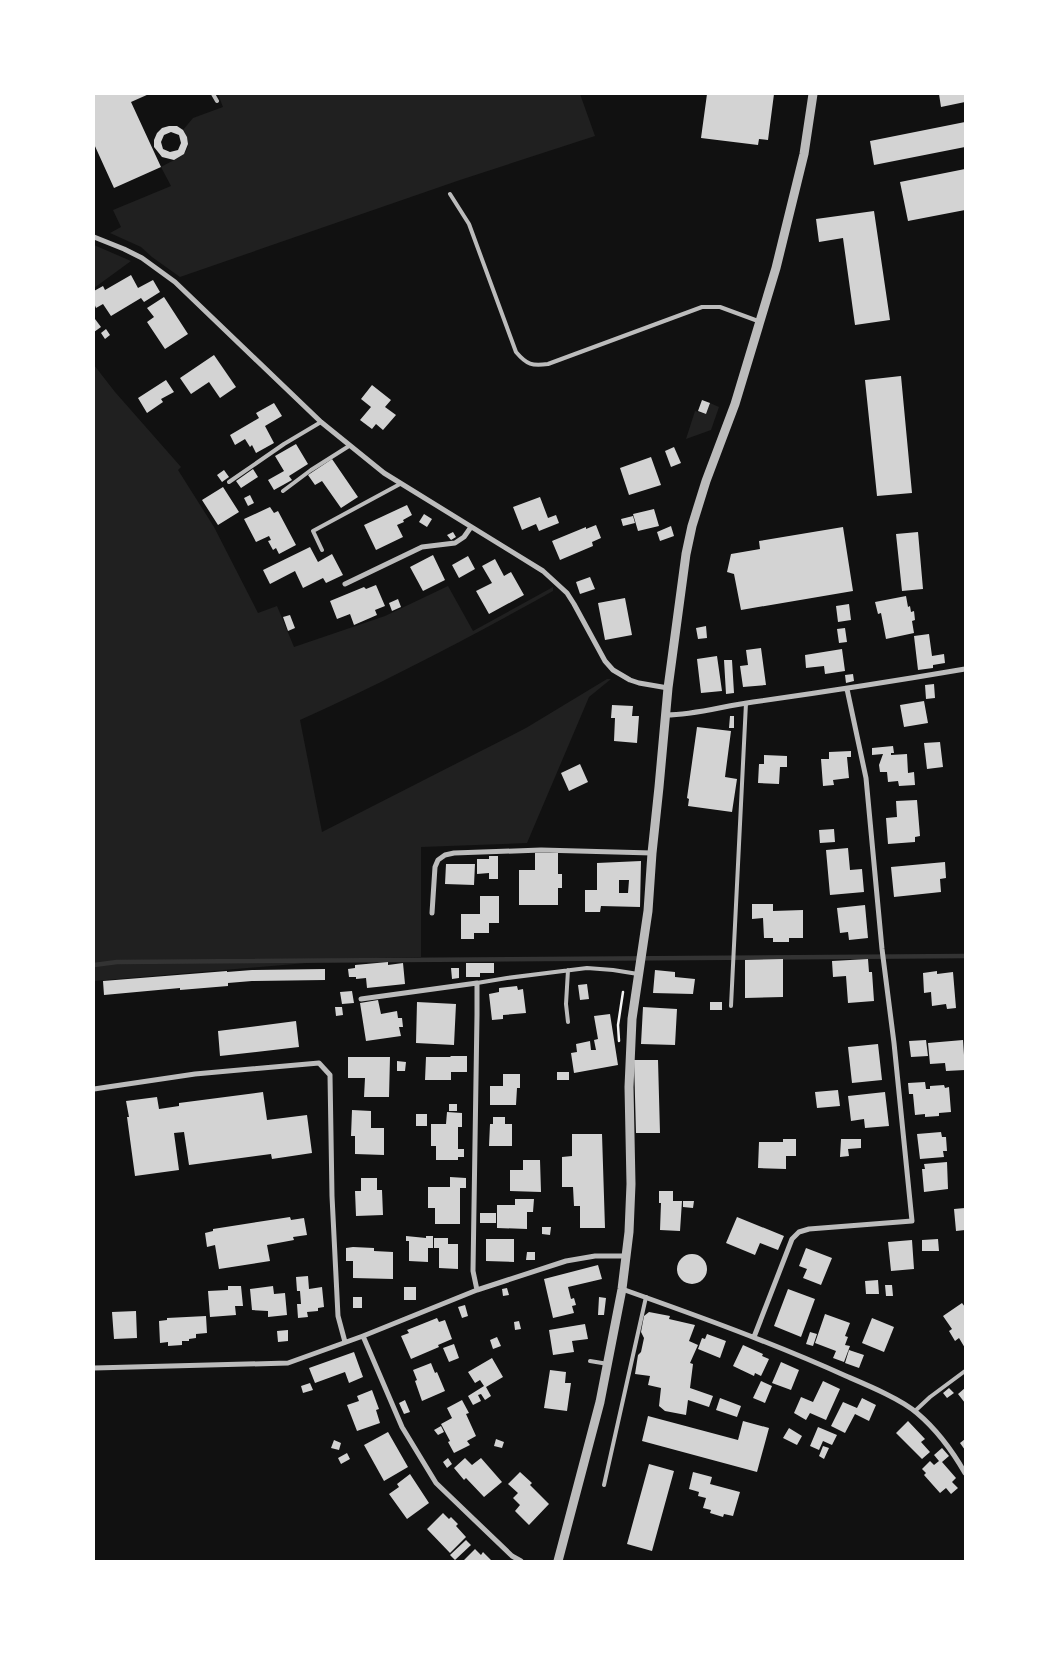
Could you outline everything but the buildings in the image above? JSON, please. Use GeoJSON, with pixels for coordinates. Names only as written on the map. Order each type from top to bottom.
{"type":"FeatureCollection","features":[{"type":"Feature","properties":{"kind":"street"},"geometry":{"type":"LineString","coordinates":[[558,1561],[595,1420],[608,1364],[622,1288],[631,1184],[630,1056],[632,1019],[649,904],[652,852],[668,688],[685,564],[692,526],[706,481],[735,404],[786,230],[798,182],[814,94]]}},
{"type":"Feature","properties":{"kind":"street"},"geometry":{"type":"LineString","coordinates":[[94,237],[142,258],[175,282],[321,422],[349,446],[400,484],[543,571],[554,580],[574,604],[602,656],[613,670],[639,683],[668,688]]}},
{"type":"Feature","properties":{"kind":"street"},"geometry":{"type":"LineString","coordinates":[[345,584],[422,547],[455,543],[471,527]]}},
{"type":"Feature","properties":{"kind":"street"},"geometry":{"type":"LineString","coordinates":[[666,715],[691,714],[746,703],[965,670]]}},
{"type":"Feature","properties":{"kind":"street"},"geometry":{"type":"LineString","coordinates":[[754,1337],[792,1239],[799,1232],[809,1229],[912,1221],[894,1043],[882,949],[866,778],[847,689]]}},
{"type":"Feature","properties":{"kind":"street"},"geometry":{"type":"LineString","coordinates":[[432,913],[435,867],[438,860],[444,855],[486,851],[541,850],[652,852]]}},
{"type":"Feature","properties":{"kind":"street"},"geometry":{"type":"LineString","coordinates":[[361,999],[476,983],[477,1035],[473,1271],[478,1290]]}},
{"type":"Feature","properties":{"kind":"street"},"geometry":{"type":"LineString","coordinates":[[94,1089],[195,1074],[319,1063],[330,1074],[332,1196],[338,1316],[345,1342]]}},
{"type":"Feature","properties":{"kind":"street"},"geometry":{"type":"LineString","coordinates":[[94,1368],[288,1363],[363,1336],[478,1290],[566,1261],[596,1256],[626,1256]]}},
{"type":"Feature","properties":{"kind":"street"},"geometry":{"type":"LineString","coordinates":[[622,1288],[754,1337],[873,1388],[915,1411],[933,1430],[965,1473]]}},
{"type":"Feature","properties":{"kind":"street"},"geometry":{"type":"LineString","coordinates":[[363,1336],[402,1427],[436,1483],[512,1556],[521,1561]]}},
{"type":"Feature","properties":{"kind":"lane"},"geometry":{"type":"LineString","coordinates":[[214,94],[217,101]]}},
{"type":"Feature","properties":{"kind":"lane"},"geometry":{"type":"LineString","coordinates":[[450,194],[469,224],[516,352],[524,362],[535,365],[548,364],[702,308],[720,307],[760,322]]}},
{"type":"Feature","properties":{"kind":"lane"},"geometry":{"type":"LineString","coordinates":[[229,482],[284,444],[321,422]]}},
{"type":"Feature","properties":{"kind":"lane"},"geometry":{"type":"LineString","coordinates":[[283,491],[311,470],[349,446]]}},
{"type":"Feature","properties":{"kind":"lane"},"geometry":{"type":"LineString","coordinates":[[322,550],[313,531],[400,484]]}},
{"type":"Feature","properties":{"kind":"lane"},"geometry":{"type":"LineString","coordinates":[[731,1006],[746,703]]}},
{"type":"Feature","properties":{"kind":"lane"},"geometry":{"type":"LineString","coordinates":[[476,983],[568,970],[599,968],[639,974]]}},
{"type":"Feature","properties":{"kind":"lane"},"geometry":{"type":"LineString","coordinates":[[568,970],[566,1004],[568,1022]]}},
{"type":"Feature","properties":{"kind":"lane"},"geometry":{"type":"LineString","coordinates":[[604,1485],[646,1297]]}},
{"type":"Feature","properties":{"kind":"lane"},"geometry":{"type":"LineString","coordinates":[[590,1360],[608,1364]]}},
{"type":"Feature","properties":{"kind":"lane"},"geometry":{"type":"LineString","coordinates":[[915,1411],[930,1397],[965,1371]]}},
{"type":"Feature","properties":{"kind":"shaded area"},"geometry":{"type":"Polygon","coordinates":[[[218,94],[580,94],[595,136],[460,180],[180,277],[141,247],[110,233],[121,227],[113,210],[171,186],[161,167],[184,154],[188,144],[183,130],[193,118],[223,107],[218,94]]]}},
{"type":"Feature","properties":{"kind":"shaded area"},"geometry":{"type":"Polygon","coordinates":[[[94,245],[131,261],[94,288],[94,245]]]}},
{"type":"Feature","properties":{"kind":"shaded area"},"geometry":{"type":"Polygon","coordinates":[[[94,365],[115,392],[181,467],[178,470],[214,527],[258,613],[277,606],[294,647],[385,616],[448,586],[473,631],[553,587],[553,591],[459,642],[365,690],[300,720],[322,832],[526,728],[607,679],[611,679],[589,697],[527,843],[421,847],[421,957],[332,959],[330,961],[94,981],[94,365]]]}},
{"type":"Feature","properties":{"kind":"shaded area"},"geometry":{"type":"Polygon","coordinates":[[[710,403],[719,407],[711,430],[686,439],[695,411],[706,414],[710,403]]]}},
{"type":"Feature","properties":{"kind":"waterway"},"geometry":{"type":"LineString","coordinates":[[94,965],[117,962],[965,956]]}}]}
